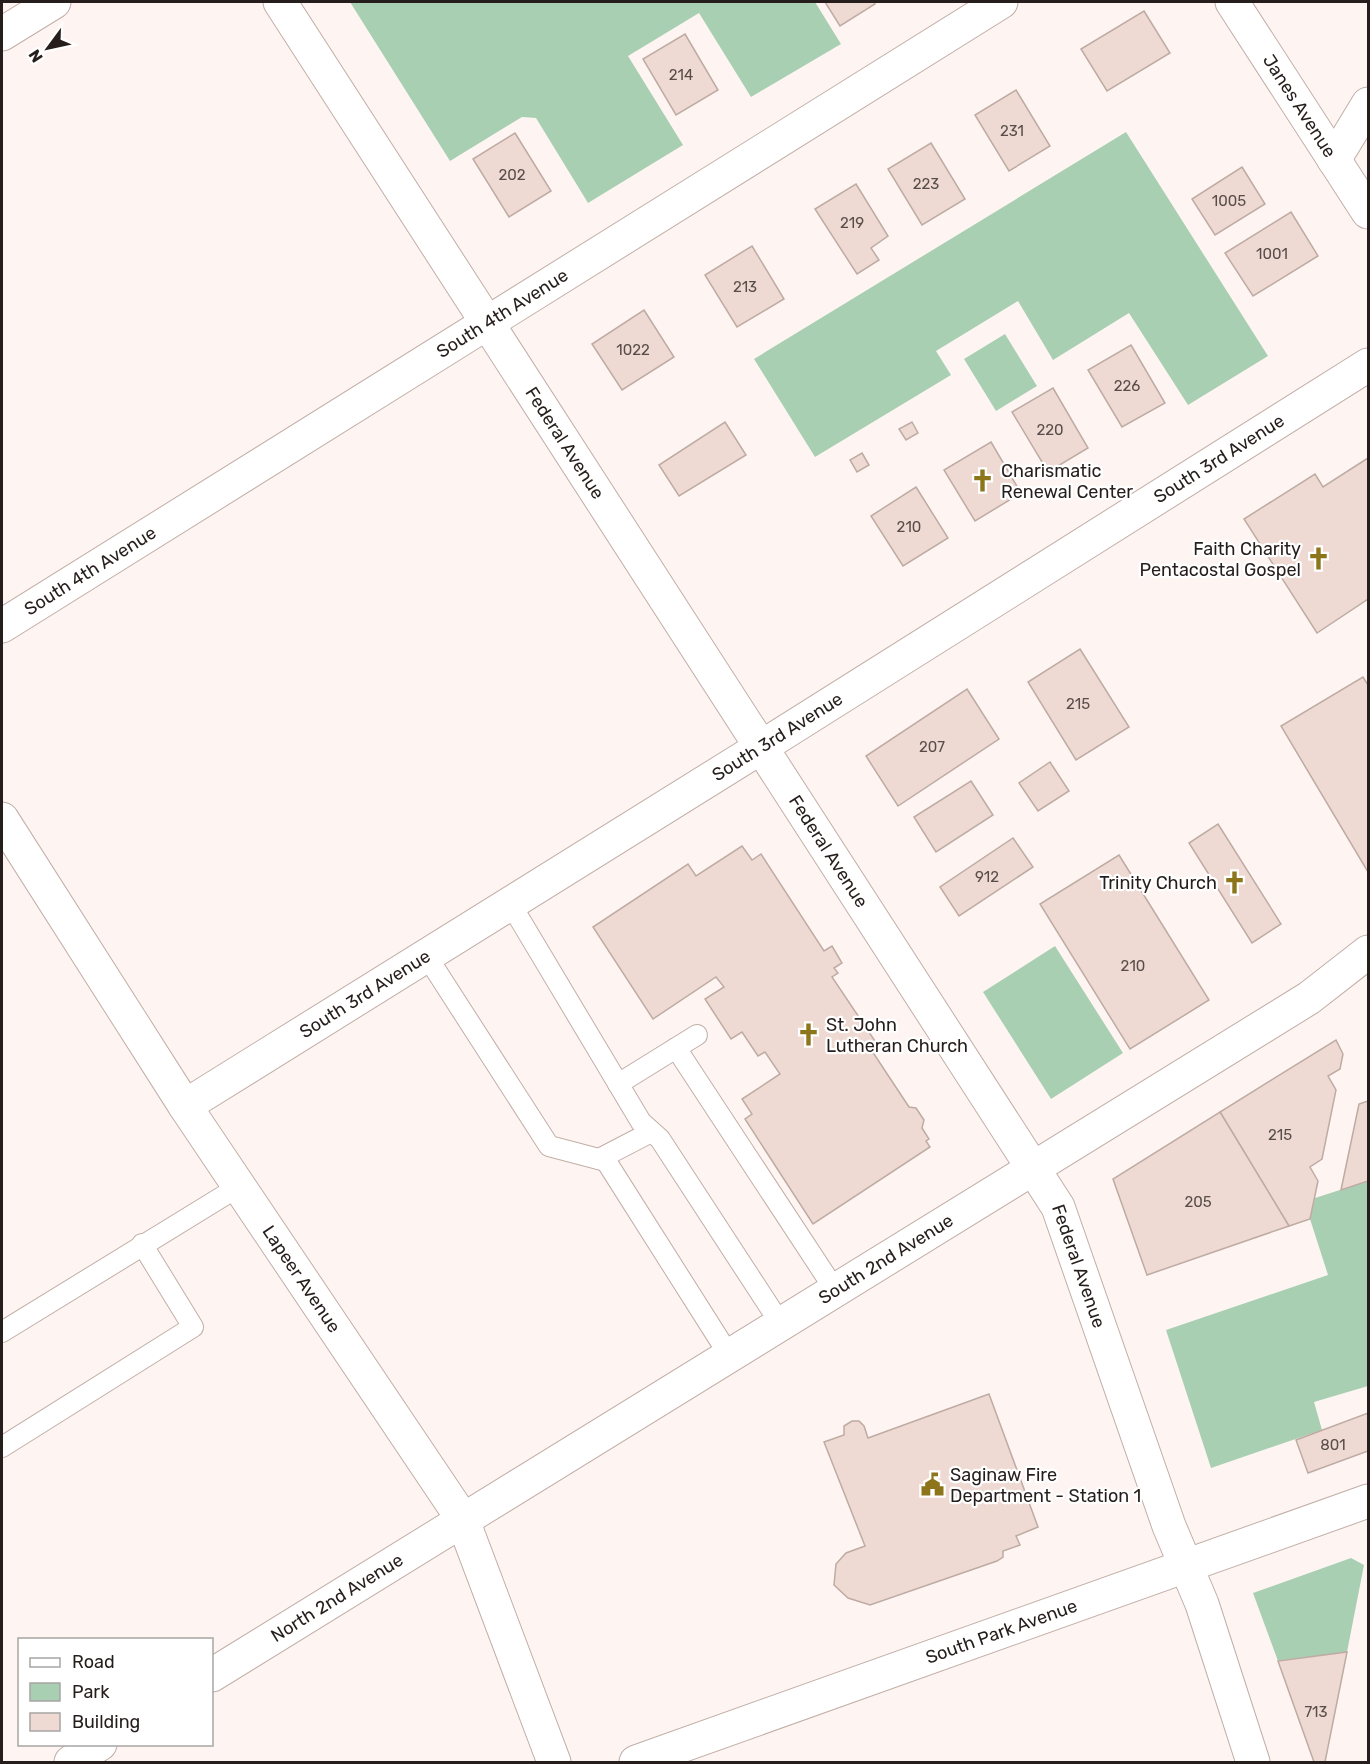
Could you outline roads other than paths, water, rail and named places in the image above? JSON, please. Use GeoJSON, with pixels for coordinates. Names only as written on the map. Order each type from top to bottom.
{"type":"FeatureCollection","features":[{"type":"Feature","properties":{"kind":"street"},"geometry":{"type":"LineString","coordinates":[[2,34],[54,2]]}},
{"type":"Feature","properties":{"kind":"street","name":"Federal Avenue"},"geometry":{"type":"LineString","coordinates":[[280,2],[763,746],[1058,1207],[1170,1526],[1202,1604],[1253,1762]]}},
{"type":"Feature","properties":{"kind":"street","name":"South 4th Avenue"},"geometry":{"type":"LineString","coordinates":[[2,626],[1001,2]]}},
{"type":"Feature","properties":{"kind":"street","name":"Janes Avenue"},"geometry":{"type":"LineString","coordinates":[[1232,2],[1368,212]]}},
{"type":"Feature","properties":{"kind":"street"},"geometry":{"type":"LineString","coordinates":[[1334,160],[1368,104]]}},
{"type":"Feature","properties":{"kind":"street","name":"South 3rd Avenue"},"geometry":{"type":"LineString","coordinates":[[184,1106],[763,746],[1368,365]]}},
{"type":"Feature","properties":{"kind":"street","name":"Lapeer Avenue"},"geometry":{"type":"LineString","coordinates":[[2,819],[184,1106],[462,1518],[554,1762]]}},
{"type":"Feature","properties":{"kind":"street","name":"South 2nd Avenue"},"geometry":{"type":"LineString","coordinates":[[462,1518],[1309,998],[1368,952]]}},
{"type":"Feature","properties":{"kind":"street","name":"South 2nd Avenue"},"geometry":{"type":"LineString","coordinates":[[1309,998],[1368,979]]}},
{"type":"Feature","properties":{"kind":"street","name":"South Park Avenue"},"geometry":{"type":"LineString","coordinates":[[636,1762],[1368,1501]]}},
{"type":"Feature","properties":{"kind":"street","name":"North 2nd Avenue"},"geometry":{"type":"LineString","coordinates":[[213,1674],[462,1518]]}},
{"type":"Feature","properties":{"kind":"street"},"geometry":{"type":"LineString","coordinates":[[71,1762],[97,1746]]}},
{"type":"Feature","properties":{"kind":"lane"},"geometry":{"type":"LineString","coordinates":[[510,903],[641,1122],[660,1139],[780,1323]]}},
{"type":"Feature","properties":{"kind":"lane"},"geometry":{"type":"LineString","coordinates":[[426,956],[549,1146],[606,1161],[729,1355]]}},
{"type":"Feature","properties":{"kind":"lane"},"geometry":{"type":"LineString","coordinates":[[618,1084],[698,1035]]}},
{"type":"Feature","properties":{"kind":"lane"},"geometry":{"type":"LineString","coordinates":[[676,1048],[835,1290]]}},
{"type":"Feature","properties":{"kind":"lane"},"geometry":{"type":"LineString","coordinates":[[599,1159],[651,1132]]}},
{"type":"Feature","properties":{"kind":"lane"},"geometry":{"type":"LineString","coordinates":[[2,1332],[238,1187]]}},
{"type":"Feature","properties":{"kind":"lane"},"geometry":{"type":"LineString","coordinates":[[2,1447],[194,1327],[142,1244]]}},
{"type":"Feature","properties":{"kind":"place","name":"Charismatic Renewal Center"},"geometry":{"type":"Point","coordinates":[983,481]}},
{"type":"Feature","properties":{"kind":"place","name":"Faith Charity Pentacostal Gospel"},"geometry":{"type":"Point","coordinates":[1319,559]}},
{"type":"Feature","properties":{"kind":"place","name":"Trinity Church"},"geometry":{"type":"Point","coordinates":[1235,883]}},
{"type":"Feature","properties":{"kind":"place","name":"St. John Lutheran Church"},"geometry":{"type":"Point","coordinates":[808,1035]}},
{"type":"Feature","properties":{"kind":"place","name":"Saginaw Fire Department - Station 1"},"geometry":{"type":"Point","coordinates":[932,1485]}}]}
